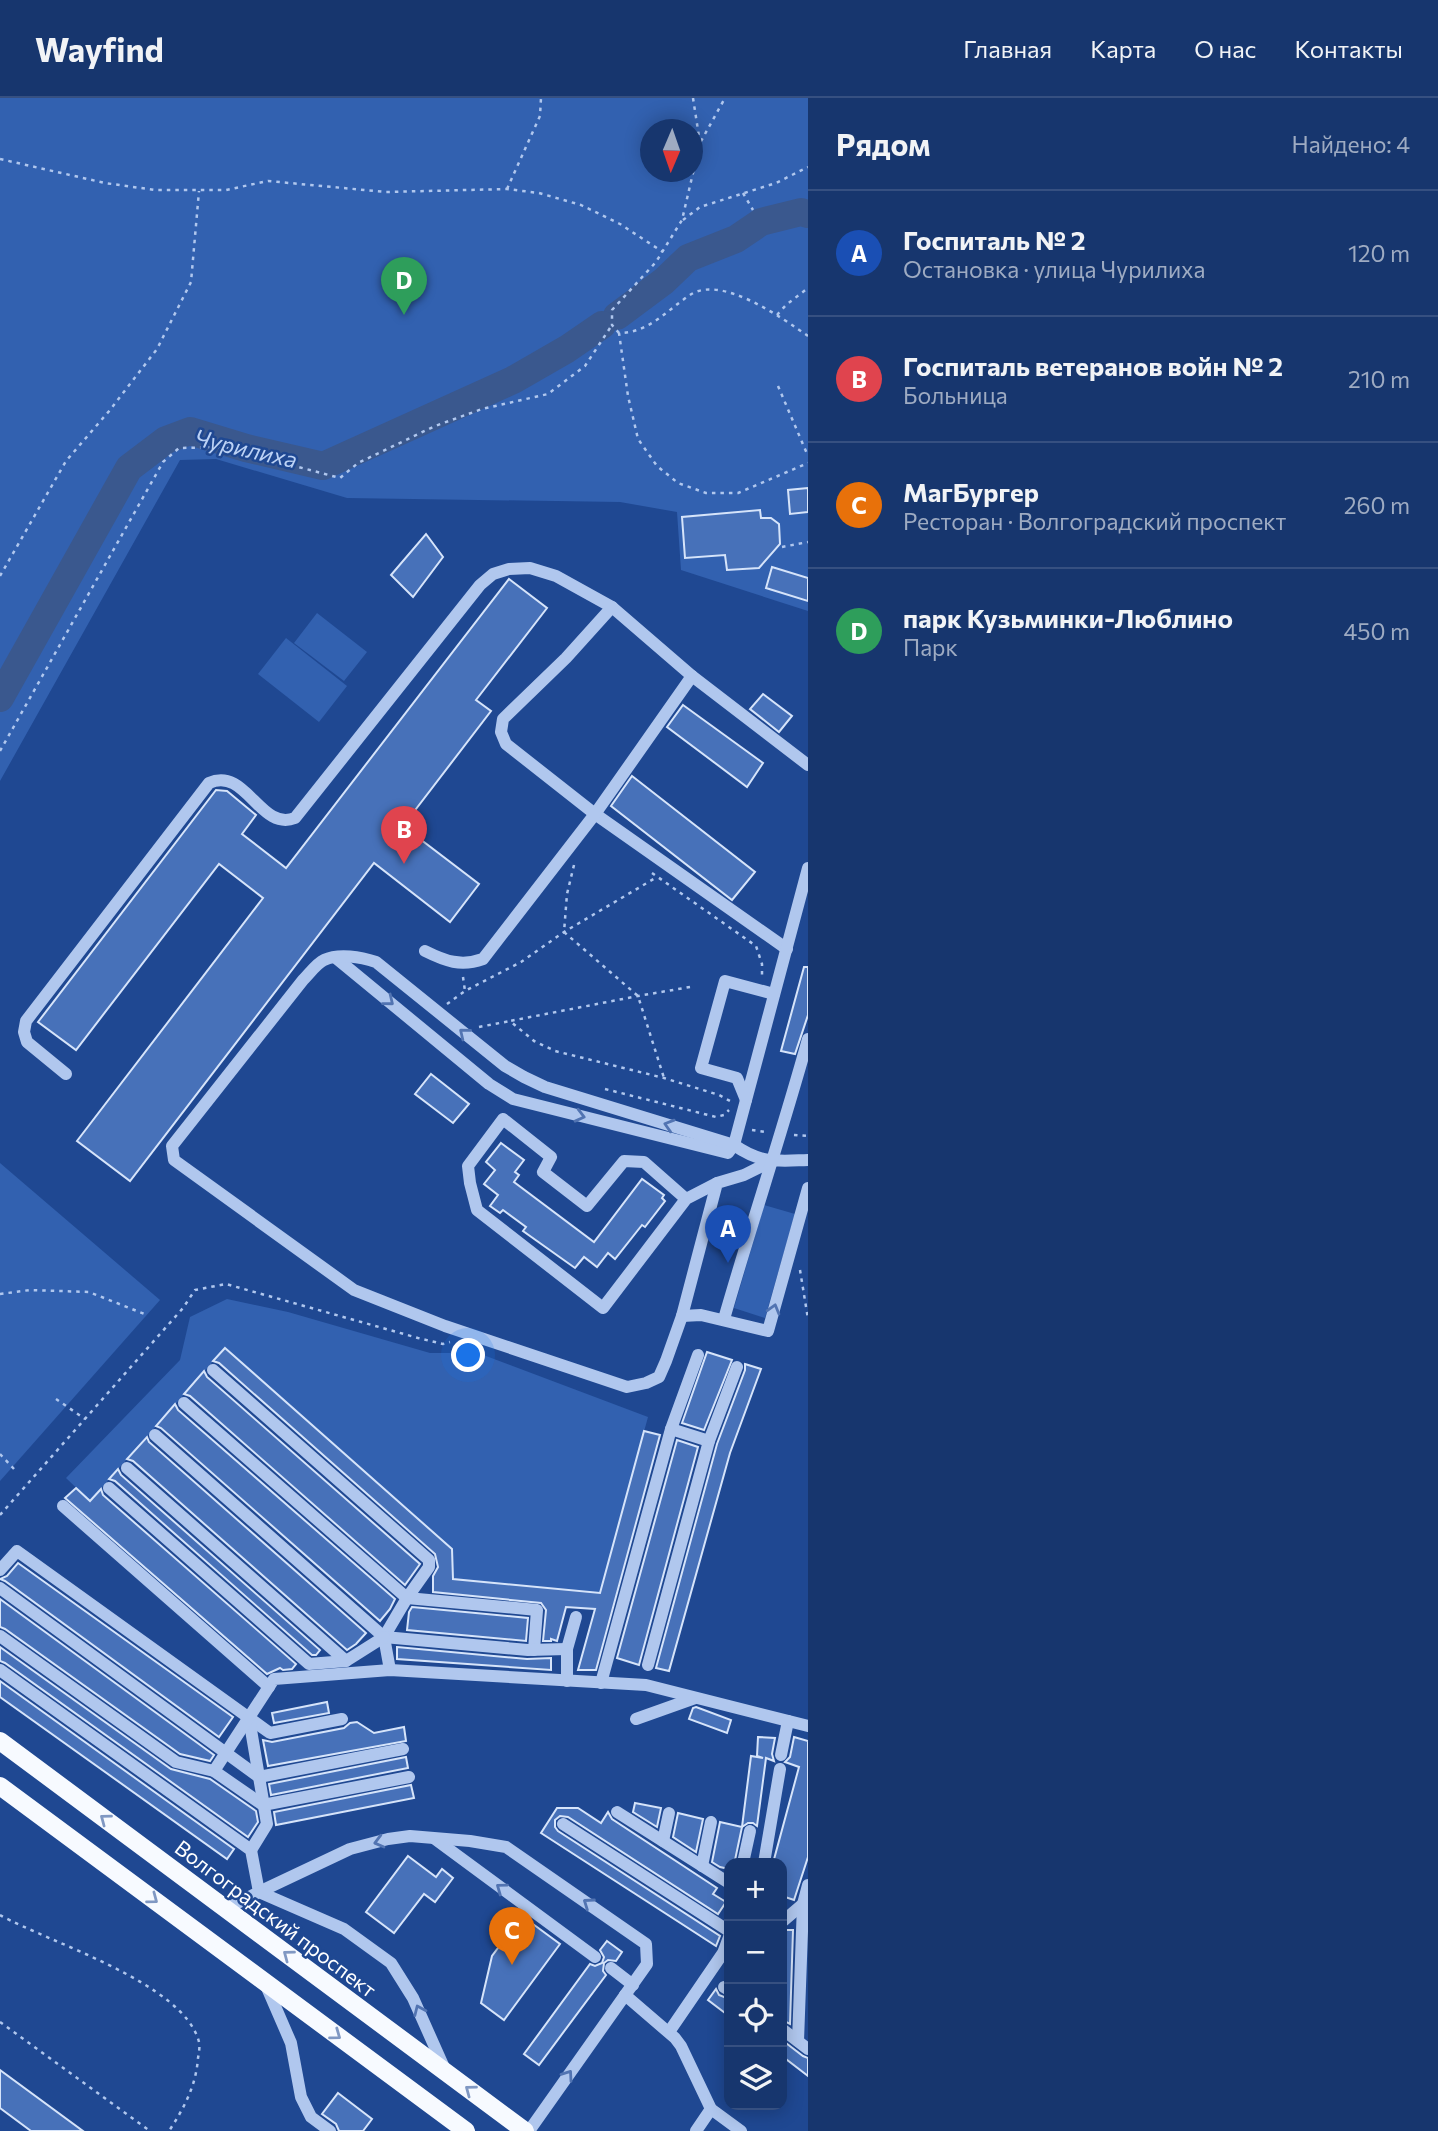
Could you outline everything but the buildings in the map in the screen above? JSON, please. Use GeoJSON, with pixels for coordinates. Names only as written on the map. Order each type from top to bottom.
{"type":"FeatureCollection","features":[{"type":"Feature","properties":{"kind":"main road","name":"Волгоградский проспект"},"geometry":{"type":"LineString","coordinates":[[0,1741],[527,2131]]}},
{"type":"Feature","properties":{"kind":"main road"},"geometry":{"type":"LineString","coordinates":[[0,1786],[466,2131]]}},
{"type":"Feature","properties":{"kind":"street"},"geometry":{"type":"LineString","coordinates":[[66,1074],[27,1042],[24,1032],[26,1021],[209,783],[221,780],[234,783],[275,819],[285,821],[295,818],[480,585],[493,574],[509,569],[530,568],[556,576],[611,607],[692,677],[808,765]]}},
{"type":"Feature","properties":{"kind":"street"},"geometry":{"type":"LineString","coordinates":[[611,607],[566,658],[503,719],[501,732],[506,744],[595,814],[787,949]]}},
{"type":"Feature","properties":{"kind":"street"},"geometry":{"type":"LineString","coordinates":[[425,951],[455,963],[471,963],[482,959],[595,814],[692,677]]}},
{"type":"Feature","properties":{"kind":"street"},"geometry":{"type":"LineString","coordinates":[[336,958],[489,1084],[513,1099],[727,1153],[734,1145],[746,1100],[768,992],[787,949],[808,868]]}},
{"type":"Feature","properties":{"kind":"street"},"geometry":{"type":"LineString","coordinates":[[717,1183],[682,1316],[659,1377],[627,1387],[445,1326],[354,1290],[174,1160],[172,1146],[303,980],[324,960],[358,956],[376,962],[505,1066],[545,1087],[734,1145],[749,1155],[772,1161],[808,1160]]}},
{"type":"Feature","properties":{"kind":"street"},"geometry":{"type":"LineString","coordinates":[[746,1100],[737,1078],[701,1068],[725,981],[768,992]]}},
{"type":"Feature","properties":{"kind":"street"},"geometry":{"type":"LineString","coordinates":[[724,1319],[762,1190],[782,1134],[808,1039]]}},
{"type":"Feature","properties":{"kind":"street"},"geometry":{"type":"LineString","coordinates":[[685,1199],[645,1162],[624,1161],[587,1206],[543,1172],[551,1157],[503,1119],[468,1166],[477,1210],[603,1308],[685,1199],[772,1161]]}},
{"type":"Feature","properties":{"kind":"street"},"geometry":{"type":"LineString","coordinates":[[682,1316],[701,1315],[724,1319],[768,1331],[808,1188]]}},
{"type":"Feature","properties":{"kind":"street"},"geometry":{"type":"LineString","coordinates":[[601,1683],[671,1429],[698,1355]]}},
{"type":"Feature","properties":{"kind":"street"},"geometry":{"type":"LineString","coordinates":[[648,1664],[709,1441],[737,1367]]}},
{"type":"Feature","properties":{"kind":"street"},"geometry":{"type":"LineString","coordinates":[[109,1488],[309,1664],[346,1661],[384,1637],[429,1567],[429,1560],[213,1370]]}},
{"type":"Feature","properties":{"kind":"street"},"geometry":{"type":"LineString","coordinates":[[184,1403],[407,1598],[537,1610],[534,1650]]}},
{"type":"Feature","properties":{"kind":"street"},"geometry":{"type":"LineString","coordinates":[[671,1429],[709,1441]]}},
{"type":"Feature","properties":{"kind":"street"},"geometry":{"type":"LineString","coordinates":[[156,1435],[384,1637],[534,1650],[567,1650]]}},
{"type":"Feature","properties":{"kind":"street"},"geometry":{"type":"LineString","coordinates":[[127,1468],[346,1661]]}},
{"type":"Feature","properties":{"kind":"street"},"geometry":{"type":"LineString","coordinates":[[63,1506],[269,1687]]}},
{"type":"Feature","properties":{"kind":"street"},"geometry":{"type":"LineString","coordinates":[[0,1570],[17,1551],[270,1733],[342,1719]]}},
{"type":"Feature","properties":{"kind":"street"},"geometry":{"type":"LineString","coordinates":[[0,1588],[259,1777],[403,1749]]}},
{"type":"Feature","properties":{"kind":"street"},"geometry":{"type":"LineString","coordinates":[[567,1681],[567,1650],[576,1617]]}},
{"type":"Feature","properties":{"kind":"street"},"geometry":{"type":"LineString","coordinates":[[0,1636],[176,1762],[214,1770],[264,1805],[409,1777]]}},
{"type":"Feature","properties":{"kind":"street"},"geometry":{"type":"LineString","coordinates":[[384,1637],[390,1670]]}},
{"type":"Feature","properties":{"kind":"street"},"geometry":{"type":"LineString","coordinates":[[0,1670],[251,1850]]}},
{"type":"Feature","properties":{"kind":"street"},"geometry":{"type":"LineString","coordinates":[[214,1770],[274,1679],[390,1670],[646,1685],[808,1726]]}},
{"type":"Feature","properties":{"kind":"street"},"geometry":{"type":"LineString","coordinates":[[636,1718],[695,1698]]}},
{"type":"Feature","properties":{"kind":"street"},"geometry":{"type":"LineString","coordinates":[[249,1718],[267,1824],[251,1850],[259,1892]]}},
{"type":"Feature","properties":{"kind":"street"},"geometry":{"type":"LineString","coordinates":[[781,1755],[788,1721]]}},
{"type":"Feature","properties":{"kind":"street"},"geometry":{"type":"LineString","coordinates":[[765,1858],[780,1769]]}},
{"type":"Feature","properties":{"kind":"street"},"geometry":{"type":"LineString","coordinates":[[617,1812],[724,1880]]}},
{"type":"Feature","properties":{"kind":"street"},"geometry":{"type":"LineString","coordinates":[[663,1841],[669,1813]]}},
{"type":"Feature","properties":{"kind":"street"},"geometry":{"type":"LineString","coordinates":[[702,1866],[711,1822]]}},
{"type":"Feature","properties":{"kind":"street"},"geometry":{"type":"LineString","coordinates":[[564,1824],[724,1928]]}},
{"type":"Feature","properties":{"kind":"street"},"geometry":{"type":"LineString","coordinates":[[744,1858],[750,1831]]}},
{"type":"Feature","properties":{"kind":"street"},"geometry":{"type":"LineString","coordinates":[[226,1909],[350,1850],[388,1839],[410,1836],[435,1838],[506,1847],[646,1944],[647,1964],[527,2131]]}},
{"type":"Feature","properties":{"kind":"street"},"geometry":{"type":"LineString","coordinates":[[435,1838],[595,1957]]}},
{"type":"Feature","properties":{"kind":"street"},"geometry":{"type":"LineString","coordinates":[[803,2045],[803,1905],[808,1885]]}},
{"type":"Feature","properties":{"kind":"street"},"geometry":{"type":"LineString","coordinates":[[259,1892],[344,1929],[391,1963],[413,1997],[446,2073]]}},
{"type":"Feature","properties":{"kind":"street"},"geometry":{"type":"LineString","coordinates":[[783,1921],[803,1905]]}},
{"type":"Feature","properties":{"kind":"street"},"geometry":{"type":"LineString","coordinates":[[668,2032],[724,1950]]}},
{"type":"Feature","properties":{"kind":"street"},"geometry":{"type":"LineString","coordinates":[[611,1968],[681,2046],[711,2109],[741,2131]]}},
{"type":"Feature","properties":{"kind":"street"},"geometry":{"type":"LineString","coordinates":[[265,1982],[290,2043],[301,2097],[311,2117],[330,2131]]}},
{"type":"Feature","properties":{"kind":"street"},"geometry":{"type":"LineString","coordinates":[[787,2033],[803,2045]]}},
{"type":"Feature","properties":{"kind":"street"},"geometry":{"type":"LineString","coordinates":[[696,2131],[711,2109]]}},
{"type":"Feature","properties":{"kind":"path"},"geometry":{"type":"LineString","coordinates":[[507,189],[540,116],[541,98]]}},
{"type":"Feature","properties":{"kind":"path"},"geometry":{"type":"LineString","coordinates":[[693,98],[696,119]]}},
{"type":"Feature","properties":{"kind":"path"},"geometry":{"type":"LineString","coordinates":[[703,138],[726,98]]}},
{"type":"Feature","properties":{"kind":"path"},"geometry":{"type":"LineString","coordinates":[[0,159],[105,184],[155,190],[226,190],[268,181],[386,191],[507,189],[540,193],[581,205],[621,224],[663,252]]}},
{"type":"Feature","properties":{"kind":"path"},"geometry":{"type":"LineString","coordinates":[[682,220],[700,207],[776,183],[808,167]]}},
{"type":"Feature","properties":{"kind":"path"},"geometry":{"type":"LineString","coordinates":[[0,751],[163,462],[179,448],[223,447],[340,478],[358,463],[435,426],[482,409],[548,394],[585,366],[612,325],[612,310],[663,252],[682,220],[691,182]]}},
{"type":"Feature","properties":{"kind":"path"},"geometry":{"type":"LineString","coordinates":[[0,576],[66,461],[157,349],[191,282],[199,191]]}},
{"type":"Feature","properties":{"kind":"path"},"geometry":{"type":"LineString","coordinates":[[743,193],[754,210]]}},
{"type":"Feature","properties":{"kind":"path"},"geometry":{"type":"LineString","coordinates":[[777,315],[808,288]]}},
{"type":"Feature","properties":{"kind":"path"},"geometry":{"type":"LineString","coordinates":[[620,333],[630,333],[650,325],[671,312],[692,293],[712,289],[725,290],[777,315],[808,337]]}},
{"type":"Feature","properties":{"kind":"path"},"geometry":{"type":"LineString","coordinates":[[612,325],[620,333],[628,396],[638,439],[657,466],[678,483],[706,493],[738,493],[808,463]]}},
{"type":"Feature","properties":{"kind":"path"},"geometry":{"type":"LineString","coordinates":[[778,386],[808,456]]}},
{"type":"Feature","properties":{"kind":"path"},"geometry":{"type":"LineString","coordinates":[[782,547],[808,542]]}},
{"type":"Feature","properties":{"kind":"path"},"geometry":{"type":"LineString","coordinates":[[564,933],[567,894],[577,855]]}},
{"type":"Feature","properties":{"kind":"path"},"geometry":{"type":"LineString","coordinates":[[648,869],[756,946],[768,992]]}},
{"type":"Feature","properties":{"kind":"path"},"geometry":{"type":"LineString","coordinates":[[444,1007],[465,991],[521,962],[657,877]]}},
{"type":"Feature","properties":{"kind":"path"},"geometry":{"type":"LineString","coordinates":[[564,933],[638,996],[664,1078]]}},
{"type":"Feature","properties":{"kind":"path"},"geometry":{"type":"LineString","coordinates":[[472,1029],[690,988]]}},
{"type":"Feature","properties":{"kind":"path"},"geometry":{"type":"LineString","coordinates":[[510,1021],[534,1041],[555,1051],[664,1078],[719,1095],[732,1101],[724,1115]]}},
{"type":"Feature","properties":{"kind":"path"},"geometry":{"type":"LineString","coordinates":[[600,1088],[716,1117],[724,1115],[754,1131],[808,1136]]}},
{"type":"Feature","properties":{"kind":"path"},"geometry":{"type":"LineString","coordinates":[[800,1269],[808,1319]]}},
{"type":"Feature","properties":{"kind":"path"},"geometry":{"type":"LineString","coordinates":[[0,1294],[30,1290],[89,1292],[147,1315]]}},
{"type":"Feature","properties":{"kind":"path"},"geometry":{"type":"LineString","coordinates":[[56,1399],[85,1420]]}},
{"type":"Feature","properties":{"kind":"path"},"geometry":{"type":"LineString","coordinates":[[0,1454],[14,1469]]}},
{"type":"Feature","properties":{"kind":"path"},"geometry":{"type":"LineString","coordinates":[[0,1915],[23,1928],[113,1966],[170,2003],[189,2021],[199,2043],[198,2066],[193,2089],[169,2131]]}},
{"type":"Feature","properties":{"kind":"path"},"geometry":{"type":"LineString","coordinates":[[0,2022],[150,2131]]}},
{"type":"Feature","properties":{"kind":"shaded area"},"geometry":{"type":"Polygon","coordinates":[[[0,98],[808,98],[808,611],[681,570],[677,512],[620,502],[347,498],[216,459],[180,460],[0,781],[0,98]]]}},
{"type":"Feature","properties":{"kind":"shaded area"},"geometry":{"type":"Polygon","coordinates":[[[317,613],[367,652],[344,681],[294,643],[317,613]]]}},
{"type":"Feature","properties":{"kind":"shaded area"},"geometry":{"type":"Polygon","coordinates":[[[286,638],[347,686],[319,722],[258,674],[286,638]]]}},
{"type":"Feature","properties":{"kind":"shaded area"},"geometry":{"type":"Polygon","coordinates":[[[0,1163],[160,1300],[0,1481],[0,1163]]]}},
{"type":"Feature","properties":{"kind":"shaded area"},"geometry":{"type":"Polygon","coordinates":[[[764,1205],[795,1214],[765,1318],[734,1308],[764,1205]]]}},
{"type":"Feature","properties":{"kind":"shaded area"},"geometry":{"type":"Polygon","coordinates":[[[227,1299],[288,1312],[430,1353],[478,1353],[648,1417],[600,1593],[453,1579],[452,1549],[225,1348],[90,1501],[66,1478],[180,1360],[190,1317],[227,1299]]]}},
{"type":"Feature","properties":{"kind":"waterway","name":"Чурилиха"},"geometry":{"type":"LineString","coordinates":[[617,316],[664,281],[688,258],[736,239],[761,222],[801,212],[808,214]]}},
{"type":"Feature","properties":{"kind":"waterway","name":"Чурилиха"},"geometry":{"type":"LineString","coordinates":[[0,698],[129,468],[166,440],[190,431],[246,448],[323,466],[513,380],[602,325]]}},
{"type":"Feature","properties":{"kind":"place","name":"парк Кузьминки-Люблино"},"geometry":{"type":"Point","coordinates":[404,315]}},
{"type":"Feature","properties":{"kind":"place","name":"Госпиталь ветеранов войн № 2"},"geometry":{"type":"Point","coordinates":[404,864]}},
{"type":"Feature","properties":{"kind":"place","name":"Госпиталь № 2"},"geometry":{"type":"Point","coordinates":[728,1263]}},
{"type":"Feature","properties":{"kind":"place","name":"МагБургер"},"geometry":{"type":"Point","coordinates":[512,1965]}}]}
